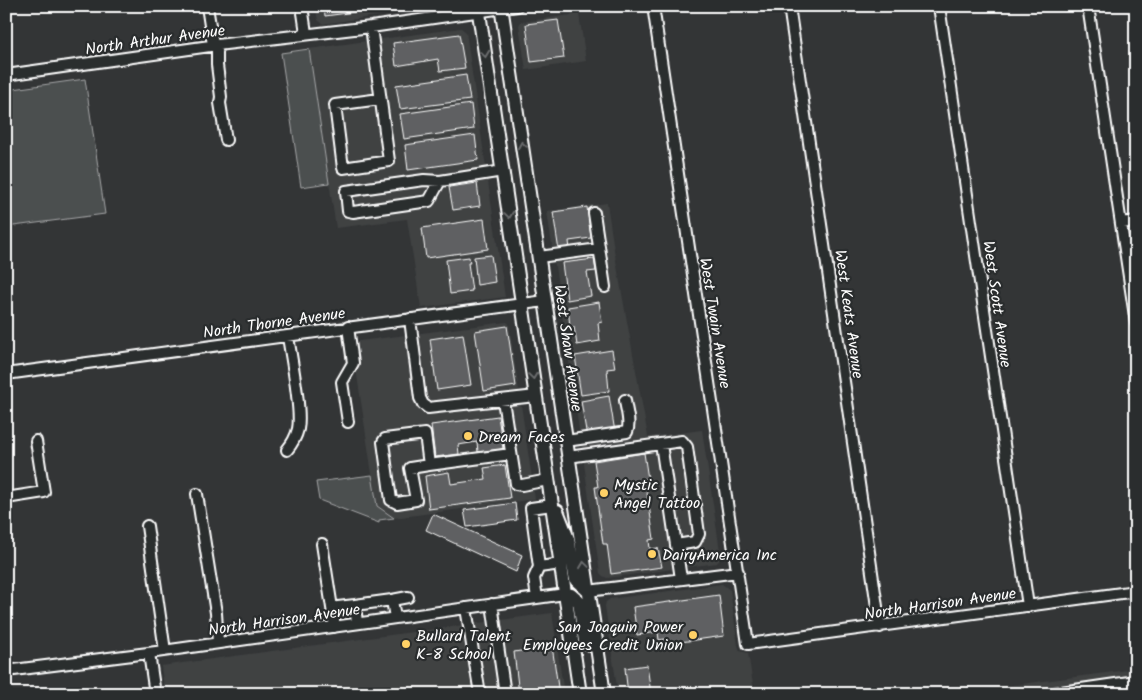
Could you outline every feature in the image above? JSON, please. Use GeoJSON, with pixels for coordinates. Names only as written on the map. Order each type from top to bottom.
{"type":"FeatureCollection","features":[{"type":"Feature","properties":{"kind":"main road","name":"West Shaw Avenue"},"geometry":{"type":"LineString","coordinates":[[501,7],[604,694]]}},
{"type":"Feature","properties":{"kind":"main road"},"geometry":{"type":"LineString","coordinates":[[478,9],[580,694]]}},
{"type":"Feature","properties":{"kind":"main road"},"geometry":{"type":"LineString","coordinates":[[551,501],[568,539],[576,580],[588,591]]}},
{"type":"Feature","properties":{"kind":"main road"},"geometry":{"type":"LineString","coordinates":[[565,594],[571,595],[579,602],[585,641],[597,648]]}},
{"type":"Feature","properties":{"kind":"street"},"geometry":{"type":"LineString","coordinates":[[207,6],[215,45],[220,103],[226,140]]}},
{"type":"Feature","properties":{"kind":"street"},"geometry":{"type":"LineString","coordinates":[[302,6],[306,33]]}},
{"type":"Feature","properties":{"kind":"street","name":"North Arthur Avenue"},"geometry":{"type":"LineString","coordinates":[[6,75],[215,45],[371,26],[443,11],[517,6]]}},
{"type":"Feature","properties":{"kind":"street","name":"West Twain Avenue"},"geometry":{"type":"LineString","coordinates":[[653,6],[748,644]]}},
{"type":"Feature","properties":{"kind":"street","name":"West Keats Avenue"},"geometry":{"type":"LineString","coordinates":[[789,6],[880,627]]}},
{"type":"Feature","properties":{"kind":"street","name":"West Scott Avenue"},"geometry":{"type":"LineString","coordinates":[[939,6],[1028,606]]}},
{"type":"Feature","properties":{"kind":"street"},"geometry":{"type":"LineString","coordinates":[[1088,6],[1136,324]]}},
{"type":"Feature","properties":{"kind":"street"},"geometry":{"type":"LineString","coordinates":[[371,26],[389,161],[343,168],[335,105],[380,99]]}},
{"type":"Feature","properties":{"kind":"street"},"geometry":{"type":"LineString","coordinates":[[440,181],[429,200],[353,212],[348,211],[346,191],[424,180],[440,181],[502,171]]}},
{"type":"Feature","properties":{"kind":"street"},"geometry":{"type":"LineString","coordinates":[[594,213],[605,287]]}},
{"type":"Feature","properties":{"kind":"street"},"geometry":{"type":"LineString","coordinates":[[1121,224],[1136,221]]}},
{"type":"Feature","properties":{"kind":"street"},"geometry":{"type":"LineString","coordinates":[[539,258],[599,249]]}},
{"type":"Feature","properties":{"kind":"street","name":"North Thorne Avenue"},"geometry":{"type":"LineString","coordinates":[[6,374],[545,301]]}},
{"type":"Feature","properties":{"kind":"street"},"geometry":{"type":"LineString","coordinates":[[410,319],[420,398],[428,408],[536,396]]}},
{"type":"Feature","properties":{"kind":"street"},"geometry":{"type":"LineString","coordinates":[[348,327],[354,363],[342,382],[348,422]]}},
{"type":"Feature","properties":{"kind":"street"},"geometry":{"type":"LineString","coordinates":[[287,450],[292,444],[298,428],[298,407],[288,336]]}},
{"type":"Feature","properties":{"kind":"street"},"geometry":{"type":"LineString","coordinates":[[504,400],[516,484],[522,485],[548,480]]}},
{"type":"Feature","properties":{"kind":"street"},"geometry":{"type":"LineString","coordinates":[[566,441],[627,432],[629,429],[625,400]]}},
{"type":"Feature","properties":{"kind":"street"},"geometry":{"type":"LineString","coordinates":[[429,465],[425,434],[385,439],[383,442],[391,500],[397,503],[416,500],[410,468],[511,454]]}},
{"type":"Feature","properties":{"kind":"street"},"geometry":{"type":"LineString","coordinates":[[6,498],[44,492],[36,441]]}},
{"type":"Feature","properties":{"kind":"street"},"geometry":{"type":"LineString","coordinates":[[568,457],[682,441],[687,447],[699,534],[695,542],[676,545]]}},
{"type":"Feature","properties":{"kind":"street"},"geometry":{"type":"LineString","coordinates":[[661,444],[681,579]]}},
{"type":"Feature","properties":{"kind":"street"},"geometry":{"type":"LineString","coordinates":[[197,494],[216,613],[218,643]]}},
{"type":"Feature","properties":{"kind":"street"},"geometry":{"type":"LineString","coordinates":[[537,598],[534,578],[539,567],[531,508],[551,501]]}},
{"type":"Feature","properties":{"kind":"street"},"geometry":{"type":"LineString","coordinates":[[147,526],[165,650]]}},
{"type":"Feature","properties":{"kind":"street"},"geometry":{"type":"LineString","coordinates":[[322,544],[335,626]]}},
{"type":"Feature","properties":{"kind":"street"},"geometry":{"type":"LineString","coordinates":[[539,567],[561,564]]}},
{"type":"Feature","properties":{"kind":"street"},"geometry":{"type":"LineString","coordinates":[[588,591],[738,572]]}},
{"type":"Feature","properties":{"kind":"street","name":"North Harrison Avenue"},"geometry":{"type":"LineString","coordinates":[[748,644],[1136,592]]}},
{"type":"Feature","properties":{"kind":"street","name":"North Harrison Avenue"},"geometry":{"type":"LineString","coordinates":[[6,671],[149,653],[565,594]]}},
{"type":"Feature","properties":{"kind":"street"},"geometry":{"type":"LineString","coordinates":[[338,607],[408,597]]}},
{"type":"Feature","properties":{"kind":"street"},"geometry":{"type":"LineString","coordinates":[[392,600],[395,618]]}},
{"type":"Feature","properties":{"kind":"street"},"geometry":{"type":"LineString","coordinates":[[492,604],[505,694]]}},
{"type":"Feature","properties":{"kind":"street"},"geometry":{"type":"LineString","coordinates":[[355,605],[357,624]]}},
{"type":"Feature","properties":{"kind":"street"},"geometry":{"type":"LineString","coordinates":[[466,608],[480,694]]}},
{"type":"Feature","properties":{"kind":"street"},"geometry":{"type":"LineString","coordinates":[[149,653],[155,694]]}},
{"type":"Feature","properties":{"kind":"street"},"geometry":{"type":"LineString","coordinates":[[1047,694],[1136,681]]}},
{"type":"Feature","properties":{"kind":"shaded area"},"geometry":{"type":"Polygon","coordinates":[[[315,6],[443,6],[323,24],[318,20],[315,6]]]}},
{"type":"Feature","properties":{"kind":"shaded area"},"geometry":{"type":"Polygon","coordinates":[[[579,14],[586,61],[526,70],[519,25],[521,22],[579,14]]]}},
{"type":"Feature","properties":{"kind":"shaded area"},"geometry":{"type":"Polygon","coordinates":[[[461,28],[466,32],[505,297],[421,308],[407,219],[336,228],[309,49],[461,28]]]}},
{"type":"Feature","properties":{"kind":"shaded area"},"geometry":{"type":"Polygon","coordinates":[[[309,49],[329,183],[301,187],[281,53],[309,49]]]}},
{"type":"Feature","properties":{"kind":"shaded area"},"geometry":{"type":"Polygon","coordinates":[[[85,79],[105,214],[6,227],[6,90],[85,79]]]}},
{"type":"Feature","properties":{"kind":"shaded area"},"geometry":{"type":"Polygon","coordinates":[[[607,203],[648,437],[702,430],[721,558],[717,563],[607,578],[600,573],[547,211],[607,203]]]}},
{"type":"Feature","properties":{"kind":"shaded area"},"geometry":{"type":"Polygon","coordinates":[[[507,322],[509,324],[535,499],[394,518],[377,507],[352,342],[507,322]]]}},
{"type":"Feature","properties":{"kind":"shaded area"},"geometry":{"type":"Polygon","coordinates":[[[372,475],[377,506],[394,518],[379,520],[379,523],[319,500],[316,482],[372,475]]]}},
{"type":"Feature","properties":{"kind":"shaded area"},"geometry":{"type":"Polygon","coordinates":[[[722,584],[730,590],[738,646],[740,651],[748,653],[754,691],[759,694],[618,694],[605,606],[606,602],[610,599],[722,584]]]}},
{"type":"Feature","properties":{"kind":"shaded area","name":"Bullard Talent K-8 School"},"geometry":{"type":"Polygon","coordinates":[[[552,613],[564,694],[165,694],[161,666],[552,613]]]}},
{"type":"Feature","properties":{"kind":"shaded area"},"geometry":{"type":"Polygon","coordinates":[[[1136,669],[1136,694],[944,694],[1136,669]]]}},
{"type":"Feature","properties":{"kind":"building"},"geometry":{"type":"Polygon","coordinates":[[[324,6],[393,6],[393,7],[325,16],[324,6]]]}},
{"type":"Feature","properties":{"kind":"building"},"geometry":{"type":"Polygon","coordinates":[[[558,20],[564,58],[531,62],[526,24],[558,20]]]}},
{"type":"Feature","properties":{"kind":"building"},"geometry":{"type":"Polygon","coordinates":[[[459,34],[465,68],[440,71],[438,59],[396,66],[393,43],[459,34]]]}},
{"type":"Feature","properties":{"kind":"building"},"geometry":{"type":"Polygon","coordinates":[[[466,75],[470,100],[400,109],[396,85],[466,75]]]}},
{"type":"Feature","properties":{"kind":"building"},"geometry":{"type":"Polygon","coordinates":[[[471,104],[474,129],[404,139],[400,114],[471,104]]]}},
{"type":"Feature","properties":{"kind":"building"},"geometry":{"type":"Polygon","coordinates":[[[475,135],[478,160],[408,170],[405,145],[475,135]]]}},
{"type":"Feature","properties":{"kind":"building"},"geometry":{"type":"Polygon","coordinates":[[[477,183],[480,206],[453,210],[449,187],[477,183]]]}},
{"type":"Feature","properties":{"kind":"building"},"geometry":{"type":"Polygon","coordinates":[[[587,207],[591,238],[569,241],[570,250],[559,251],[553,212],[587,207]]]}},
{"type":"Feature","properties":{"kind":"building"},"geometry":{"type":"Polygon","coordinates":[[[484,219],[488,249],[426,258],[422,228],[484,219]]]}},
{"type":"Feature","properties":{"kind":"building"},"geometry":{"type":"Polygon","coordinates":[[[491,255],[495,282],[477,285],[474,257],[491,255]]]}},
{"type":"Feature","properties":{"kind":"building"},"geometry":{"type":"Polygon","coordinates":[[[469,257],[470,263],[468,263],[472,291],[450,294],[446,260],[469,257]]]}},
{"type":"Feature","properties":{"kind":"building"},"geometry":{"type":"Polygon","coordinates":[[[594,259],[596,271],[587,272],[591,296],[567,300],[562,263],[594,259]]]}},
{"type":"Feature","properties":{"kind":"building"},"geometry":{"type":"Polygon","coordinates":[[[599,302],[602,322],[598,323],[600,341],[577,345],[574,327],[570,327],[568,307],[599,302]]]}},
{"type":"Feature","properties":{"kind":"building"},"geometry":{"type":"Polygon","coordinates":[[[507,326],[516,386],[484,391],[475,331],[507,326]]]}},
{"type":"Feature","properties":{"kind":"building"},"geometry":{"type":"Polygon","coordinates":[[[463,334],[471,385],[437,390],[430,339],[463,334]]]}},
{"type":"Feature","properties":{"kind":"building"},"geometry":{"type":"Polygon","coordinates":[[[612,350],[615,368],[607,369],[609,391],[581,395],[575,356],[612,350]]]}},
{"type":"Feature","properties":{"kind":"building"},"geometry":{"type":"Polygon","coordinates":[[[609,396],[615,432],[587,437],[581,401],[609,396]]]}},
{"type":"Feature","properties":{"kind":"building"},"geometry":{"type":"Polygon","coordinates":[[[498,416],[503,449],[478,452],[477,442],[458,445],[459,454],[435,457],[431,425],[498,416]]]}},
{"type":"Feature","properties":{"kind":"building"},"geometry":{"type":"Polygon","coordinates":[[[644,453],[648,479],[645,479],[654,539],[649,540],[650,549],[658,548],[662,567],[611,574],[607,544],[603,544],[595,487],[598,487],[594,461],[644,453]]]}},
{"type":"Feature","properties":{"kind":"building"},"geometry":{"type":"Polygon","coordinates":[[[505,465],[510,498],[429,509],[425,476],[449,472],[451,484],[486,479],[484,468],[505,465]]]}},
{"type":"Feature","properties":{"kind":"building"},"geometry":{"type":"Polygon","coordinates":[[[515,503],[517,520],[467,527],[464,510],[515,503]]]}},
{"type":"Feature","properties":{"kind":"building"},"geometry":{"type":"Polygon","coordinates":[[[433,514],[522,555],[516,572],[426,530],[433,514]]]}},
{"type":"Feature","properties":{"kind":"building"},"geometry":{"type":"Polygon","coordinates":[[[719,595],[724,636],[666,644],[665,639],[659,640],[658,632],[637,635],[633,607],[719,595]]]}},
{"type":"Feature","properties":{"kind":"building"},"geometry":{"type":"Polygon","coordinates":[[[552,646],[559,694],[519,694],[514,652],[552,646]]]}},
{"type":"Feature","properties":{"kind":"building"},"geometry":{"type":"Polygon","coordinates":[[[647,665],[651,694],[628,694],[625,668],[647,665]]]}},
{"type":"Feature","properties":{"kind":"place","name":"Dream Faces"},"geometry":{"type":"Point","coordinates":[468,436]}},
{"type":"Feature","properties":{"kind":"place","name":"Mystic Angel Tattoo"},"geometry":{"type":"Point","coordinates":[604,493]}},
{"type":"Feature","properties":{"kind":"place","name":"DairyAmerica Inc"},"geometry":{"type":"Point","coordinates":[652,554]}},
{"type":"Feature","properties":{"kind":"place","name":"San Joaquin Power Employees Credit Union"},"geometry":{"type":"Point","coordinates":[693,635]}},
{"type":"Feature","properties":{"kind":"place","name":"Bullard Talent K-8 School"},"geometry":{"type":"Point","coordinates":[406,644]}}]}
